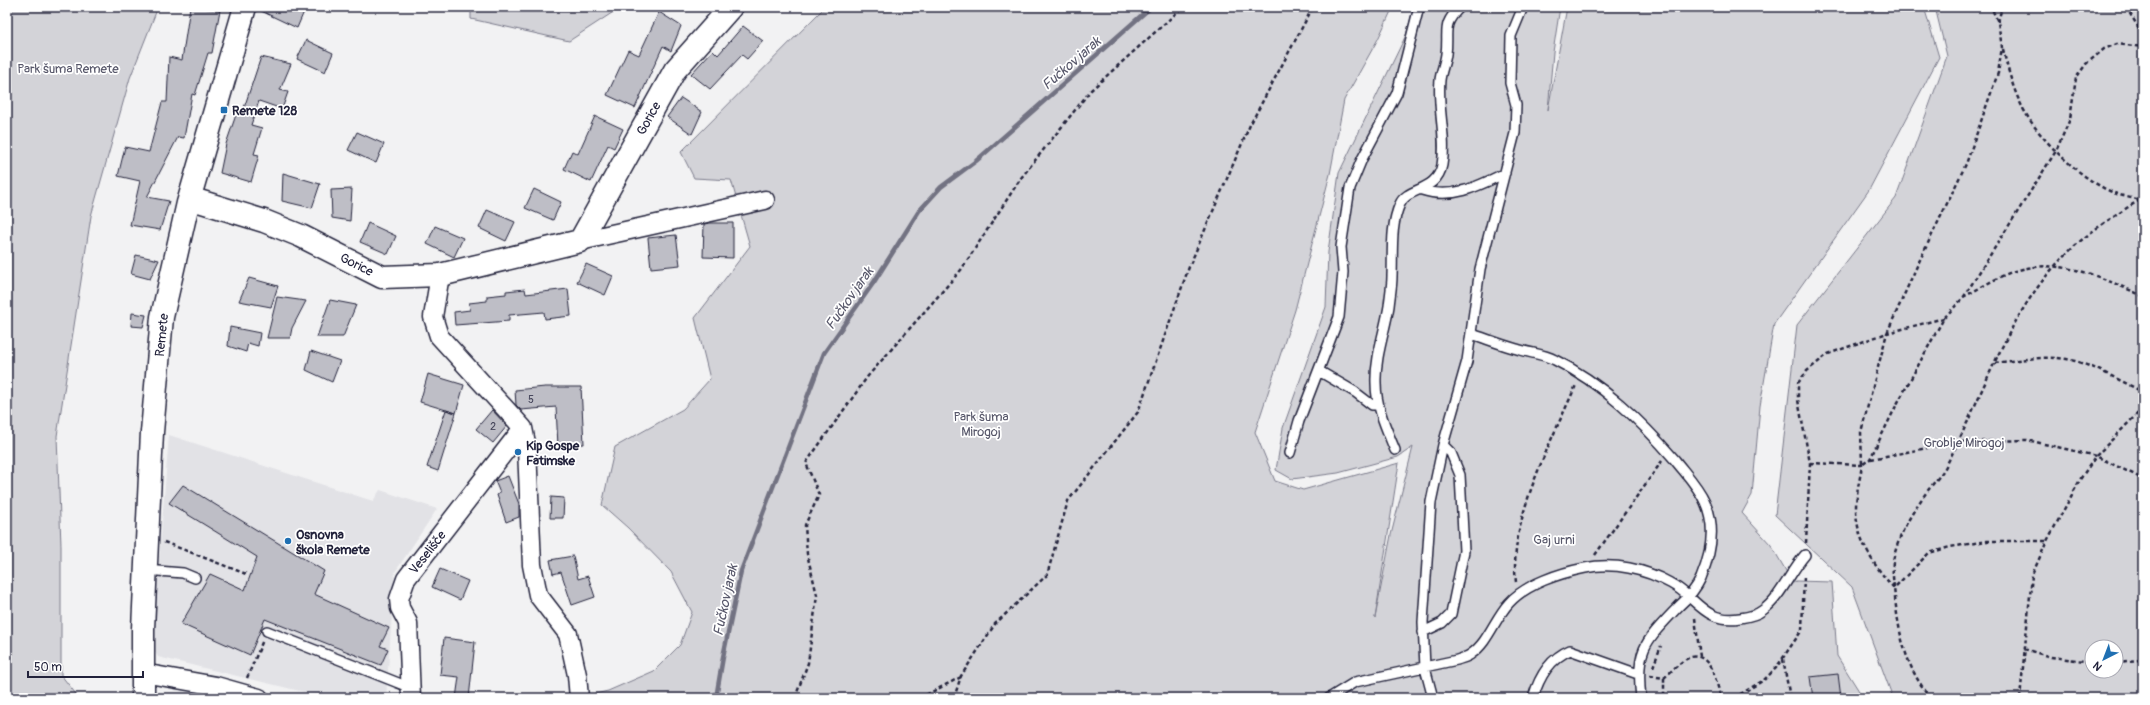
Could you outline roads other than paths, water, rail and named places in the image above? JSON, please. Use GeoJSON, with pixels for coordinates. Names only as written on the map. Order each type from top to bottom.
{"type":"FeatureCollection","features":[{"type":"Feature","properties":{"kind":"street","name":"Remete"},"geometry":{"type":"LineString","coordinates":[[143,698],[145,570],[152,432],[162,317],[188,203],[245,7]]}},
{"type":"Feature","properties":{"kind":"street","name":"Gorice"},"geometry":{"type":"LineString","coordinates":[[580,241],[675,70],[731,7]]}},
{"type":"Feature","properties":{"kind":"street","name":"Gorice"},"geometry":{"type":"LineString","coordinates":[[188,203],[199,201],[264,221],[301,236],[382,277],[440,275],[580,241],[765,200]]}},
{"type":"Feature","properties":{"kind":"street"},"geometry":{"type":"LineString","coordinates":[[440,275],[433,318],[439,336],[523,428],[527,448],[532,565],[538,595],[568,634],[577,675],[579,698]]}},
{"type":"Feature","properties":{"kind":"street","name":"Veselišče"},"geometry":{"type":"LineString","coordinates":[[411,693],[408,623],[400,608],[399,599],[406,579],[523,428]]}},
{"type":"Feature","properties":{"kind":"street"},"geometry":{"type":"LineString","coordinates":[[143,673],[242,692],[259,698]]}},
{"type":"Feature","properties":{"kind":"lane"},"geometry":{"type":"LineString","coordinates":[[1290,453],[1299,421],[1339,317],[1343,272],[1341,247],[1350,188],[1362,159],[1396,93],[1419,7]]}},
{"type":"Feature","properties":{"kind":"lane"},"geometry":{"type":"LineString","coordinates":[[1422,190],[1438,175],[1442,165],[1443,130],[1440,81],[1446,54],[1446,26],[1451,16],[1460,7]]}},
{"type":"Feature","properties":{"kind":"lane"},"geometry":{"type":"LineString","coordinates":[[1433,698],[1425,668],[1423,632],[1426,552],[1431,502],[1443,445],[1467,362],[1480,269],[1514,133],[1516,105],[1510,83],[1511,36],[1523,7]]}},
{"type":"Feature","properties":{"kind":"lane"},"geometry":{"type":"LineString","coordinates":[[1395,450],[1378,405],[1376,382],[1392,277],[1392,233],[1400,203],[1407,194],[1422,190],[1450,194],[1462,191],[1505,173]]}},
{"type":"Feature","properties":{"kind":"lane"},"geometry":{"type":"LineString","coordinates":[[1472,334],[1554,359],[1597,385],[1649,430],[1689,477],[1705,502],[1711,523],[1711,543],[1708,561],[1700,580],[1688,597],[1644,646],[1638,674],[1641,698]]}},
{"type":"Feature","properties":{"kind":"lane"},"geometry":{"type":"LineString","coordinates":[[1319,371],[1355,392],[1372,405],[1378,405]]}},
{"type":"Feature","properties":{"kind":"lane"},"geometry":{"type":"LineString","coordinates":[[1423,632],[1442,623],[1451,614],[1464,551],[1460,475],[1451,453],[1443,445]]}},
{"type":"Feature","properties":{"kind":"lane"},"geometry":{"type":"LineString","coordinates":[[1329,698],[1355,682],[1425,668],[1471,655],[1509,602],[1532,586],[1586,568],[1613,566],[1642,570],[1671,584],[1710,615],[1732,619],[1746,617],[1763,611],[1777,595],[1795,567],[1806,555]]}},
{"type":"Feature","properties":{"kind":"lane"},"geometry":{"type":"LineString","coordinates":[[145,570],[182,573],[195,578]]}},
{"type":"Feature","properties":{"kind":"lane"},"geometry":{"type":"LineString","coordinates":[[267,631],[411,693]]}},
{"type":"Feature","properties":{"kind":"lane"},"geometry":{"type":"LineString","coordinates":[[1533,698],[1547,666],[1558,655],[1570,650],[1638,674]]}},
{"type":"Feature","properties":{"kind":"waterway","name":"Fučkov jarak"},"geometry":{"type":"LineString","coordinates":[[716,698],[741,571],[824,353],[874,282],[919,211],[941,187],[976,161],[1151,7]]}},
{"type":"Feature","properties":{"kind":"place","name":"Remete 128"},"geometry":{"type":"Point","coordinates":[224,110]}},
{"type":"Feature","properties":{"kind":"place","name":"Kip Gospe Fatimske"},"geometry":{"type":"Point","coordinates":[518,452]}},
{"type":"Feature","properties":{"kind":"place","name":"Osnovna škola Remete"},"geometry":{"type":"Point","coordinates":[288,541]}},
{"type":"Feature","properties":{"kind":"park label","name":"Park šuma Remete"},"geometry":{"type":"Point","coordinates":[68,68]}},
{"type":"Feature","properties":{"kind":"park label","name":"Park šuma Mirogoj"},"geometry":{"type":"Point","coordinates":[981,424]}},
{"type":"Feature","properties":{"kind":"park label","name":"Groblje Mirogoj"},"geometry":{"type":"Point","coordinates":[1964,442]}},
{"type":"Feature","properties":{"kind":"park label","name":"Gaj urni"},"geometry":{"type":"Point","coordinates":[1554,539]}}]}
